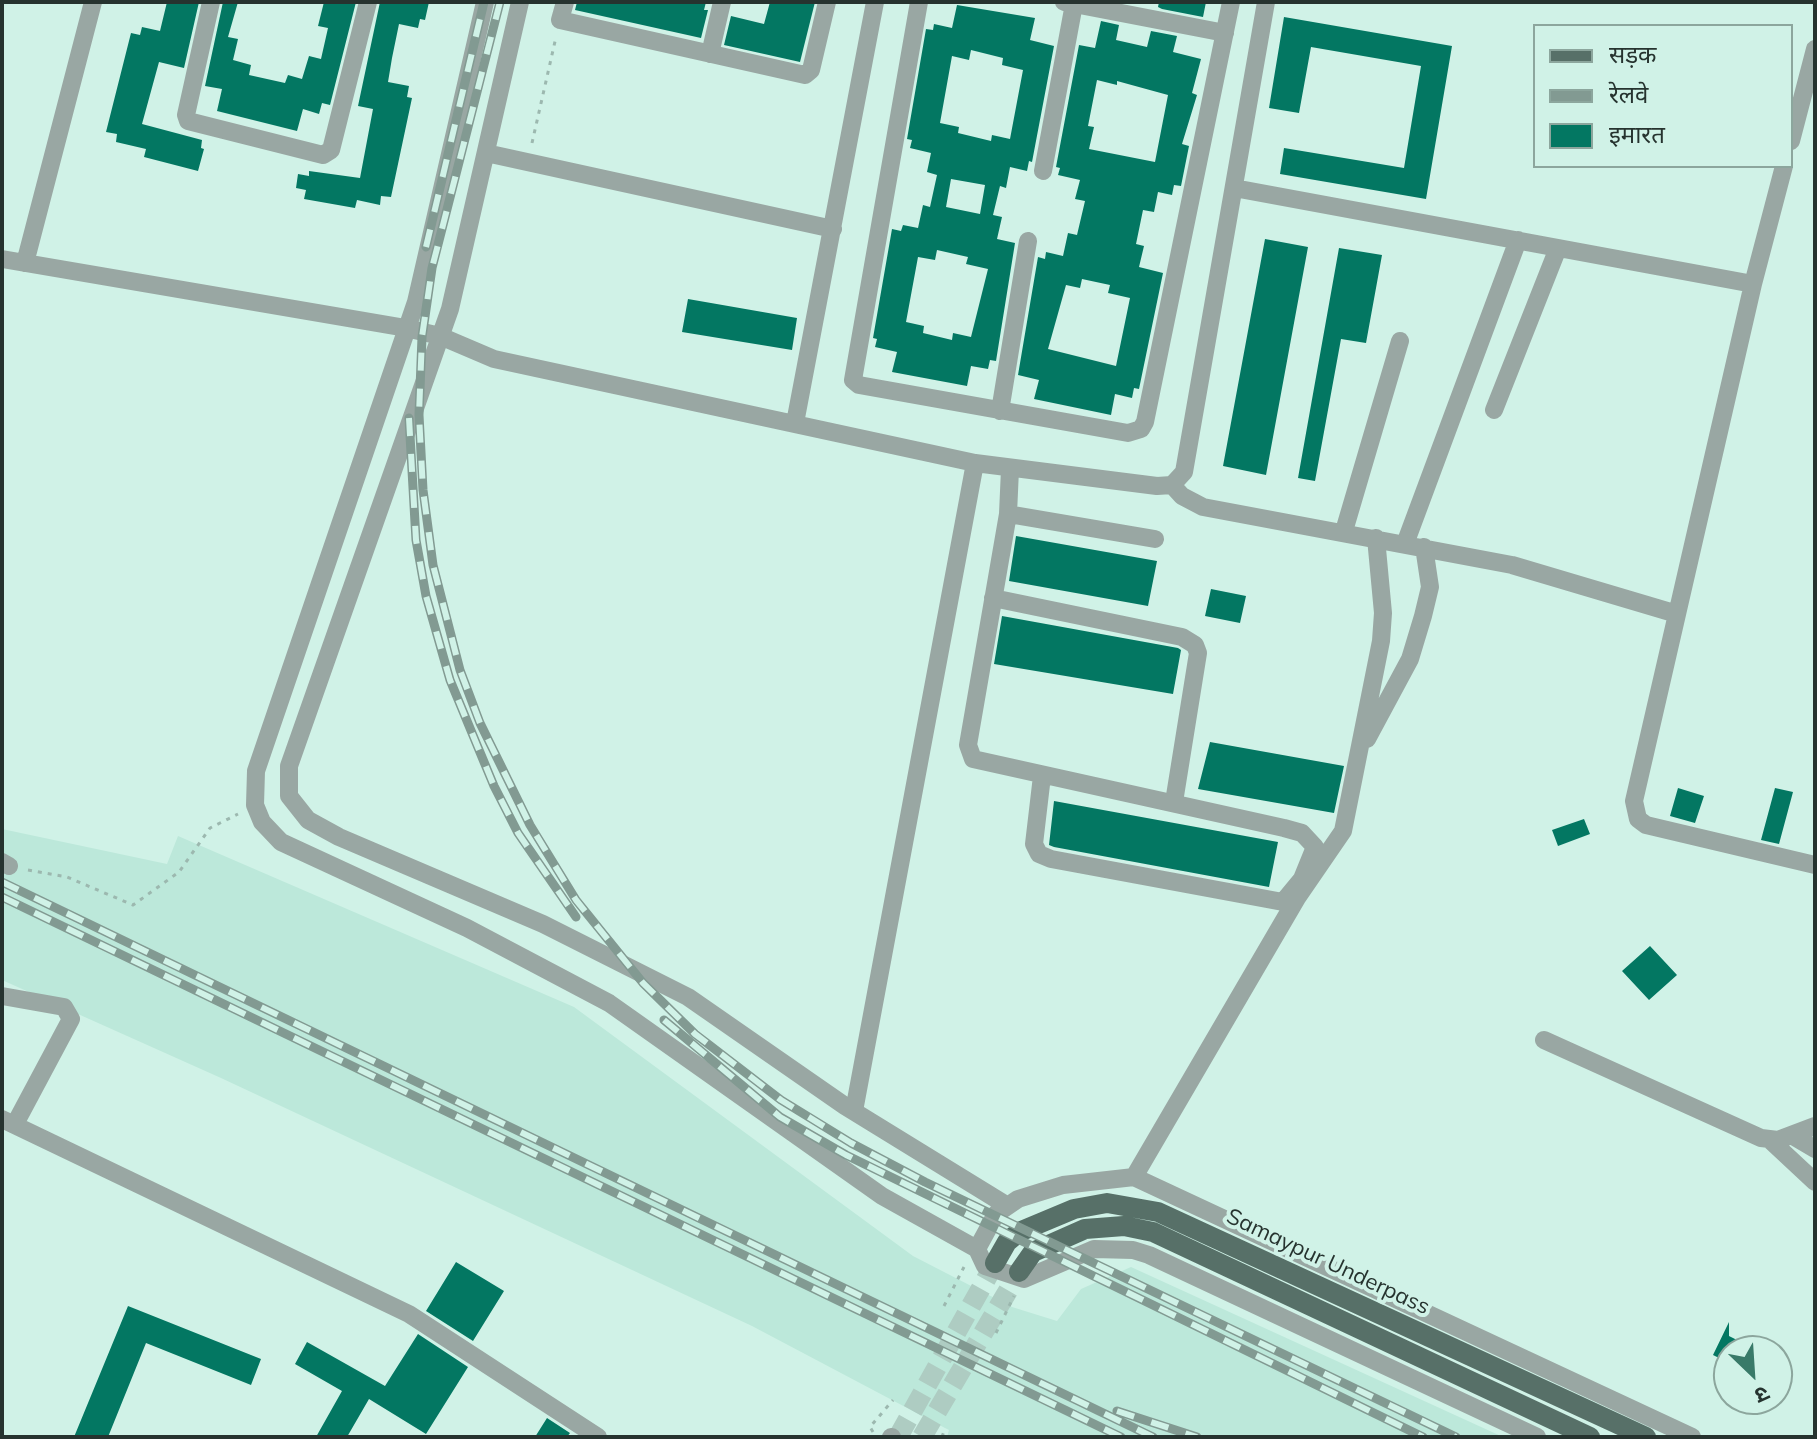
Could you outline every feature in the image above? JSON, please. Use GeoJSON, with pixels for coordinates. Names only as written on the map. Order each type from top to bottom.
{"type":"FeatureCollection","features":[{"type":"Feature","properties":{"kind":"main road","name":"Samaypur Underpass"},"geometry":{"type":"LineString","coordinates":[[995,1263],[1013,1237],[1049,1217],[1107,1203],[1140,1207],[1173,1218],[1646,1437]]}},
{"type":"Feature","properties":{"kind":"main road","name":"Samaypur Underpass"},"geometry":{"type":"LineString","coordinates":[[1019,1272],[1033,1252],[1070,1233],[1110,1225],[1153,1232],[1590,1437]]}},
{"type":"Feature","properties":{"kind":"street"},"geometry":{"type":"LineString","coordinates":[[25,263],[93,2]]}},
{"type":"Feature","properties":{"kind":"street"},"geometry":{"type":"LineString","coordinates":[[211,2],[186,115],[188,121],[323,155],[331,150],[368,2]]}},
{"type":"Feature","properties":{"kind":"street"},"geometry":{"type":"LineString","coordinates":[[485,2],[416,302],[256,771],[255,805],[262,822],[281,842],[467,928],[609,1003],[882,1196],[977,1249],[985,1266],[1024,1279],[1094,1249],[1133,1250],[1537,1437]]}},
{"type":"Feature","properties":{"kind":"street"},"geometry":{"type":"LineString","coordinates":[[520,2],[450,309],[289,766],[289,796],[308,820],[339,837],[543,924],[688,997],[854,1111],[1006,1205]]}},
{"type":"Feature","properties":{"kind":"street"},"geometry":{"type":"LineString","coordinates":[[710,54],[722,2]]}},
{"type":"Feature","properties":{"kind":"street"},"geometry":{"type":"LineString","coordinates":[[562,11],[710,54],[805,75],[811,70],[827,2]]}},
{"type":"Feature","properties":{"kind":"street"},"geometry":{"type":"LineString","coordinates":[[795,423],[875,2]]}},
{"type":"Feature","properties":{"kind":"street"},"geometry":{"type":"LineString","coordinates":[[919,2],[853,380],[859,385],[1128,433],[1141,429],[1231,2]]}},
{"type":"Feature","properties":{"kind":"street"},"geometry":{"type":"LineString","coordinates":[[1172,485],[1184,472],[1266,2]]}},
{"type":"Feature","properties":{"kind":"street"},"geometry":{"type":"LineString","coordinates":[[1043,171],[1069,3],[1100,5],[1225,33]]}},
{"type":"Feature","properties":{"kind":"street"},"geometry":{"type":"LineString","coordinates":[[1793,135],[1812,73],[1815,49]]}},
{"type":"Feature","properties":{"kind":"street"},"geometry":{"type":"LineString","coordinates":[[486,153],[833,229]]}},
{"type":"Feature","properties":{"kind":"street"},"geometry":{"type":"LineString","coordinates":[[1783,168],[1753,284],[1634,801],[1638,819],[1646,825],[1815,865]]}},
{"type":"Feature","properties":{"kind":"street"},"geometry":{"type":"LineString","coordinates":[[1234,188],[1753,284]]}},
{"type":"Feature","properties":{"kind":"street"},"geometry":{"type":"LineString","coordinates":[[1405,544],[1518,240]]}},
{"type":"Feature","properties":{"kind":"street"},"geometry":{"type":"LineString","coordinates":[[1000,411],[1028,241]]}},
{"type":"Feature","properties":{"kind":"street"},"geometry":{"type":"LineString","coordinates":[[1494,410],[1558,248]]}},
{"type":"Feature","properties":{"kind":"street"},"geometry":{"type":"LineString","coordinates":[[2,259],[406,328],[440,336],[494,359],[975,463],[1172,485],[1182,496],[1203,507],[1344,531],[1512,565],[1677,614]]}},
{"type":"Feature","properties":{"kind":"street"},"geometry":{"type":"LineString","coordinates":[[1344,531],[1400,341]]}},
{"type":"Feature","properties":{"kind":"street"},"geometry":{"type":"LineString","coordinates":[[854,1111],[975,463]]}},
{"type":"Feature","properties":{"kind":"street"},"geometry":{"type":"LineString","coordinates":[[1010,469],[1008,514],[969,752],[981,763],[1174,802],[1302,833],[1315,847],[1302,879],[1283,902],[1044,857],[1034,844],[1042,776]]}},
{"type":"Feature","properties":{"kind":"street"},"geometry":{"type":"LineString","coordinates":[[1008,514],[1155,539]]}},
{"type":"Feature","properties":{"kind":"street"},"geometry":{"type":"LineString","coordinates":[[1134,1177],[1297,898],[1343,831],[1381,641],[1383,613],[1376,538]]}},
{"type":"Feature","properties":{"kind":"street"},"geometry":{"type":"LineString","coordinates":[[1356,759],[1410,659],[1430,587],[1424,547]]}},
{"type":"Feature","properties":{"kind":"street"},"geometry":{"type":"LineString","coordinates":[[993,598],[1182,637],[1195,645],[1198,653],[1174,802]]}},
{"type":"Feature","properties":{"kind":"street"},"geometry":{"type":"LineString","coordinates":[[255,805],[289,796]]}},
{"type":"Feature","properties":{"kind":"street"},"geometry":{"type":"LineString","coordinates":[[2,996],[64,1007],[71,1019],[8,1122],[409,1314],[598,1437]]}},
{"type":"Feature","properties":{"kind":"street"},"geometry":{"type":"LineString","coordinates":[[1544,1040],[1770,1140],[1815,1182]]}},
{"type":"Feature","properties":{"kind":"street"},"geometry":{"type":"LineString","coordinates":[[1770,1140],[1793,1136],[1815,1126]]}},
{"type":"Feature","properties":{"kind":"street"},"geometry":{"type":"LineString","coordinates":[[1793,1136],[1815,1149]]}},
{"type":"Feature","properties":{"kind":"street"},"geometry":{"type":"LineString","coordinates":[[977,1249],[996,1214],[1006,1205],[1063,1185],[1134,1177],[1692,1437]]}},
{"type":"Feature","properties":{"kind":"path"},"geometry":{"type":"LineString","coordinates":[[527,162],[562,11]]}},
{"type":"Feature","properties":{"kind":"path"},"geometry":{"type":"LineString","coordinates":[[5,864],[67,877],[133,905],[179,872],[210,828],[255,805]]}},
{"type":"Feature","properties":{"kind":"path"},"geometry":{"type":"LineString","coordinates":[[944,1306],[961,1269]]}},
{"type":"Feature","properties":{"kind":"path"},"geometry":{"type":"LineString","coordinates":[[996,1333],[1016,1294]]}},
{"type":"Feature","properties":{"kind":"path"},"geometry":{"type":"LineString","coordinates":[[870,1427],[893,1400]]}},
{"type":"Feature","properties":{"kind":"path"},"geometry":{"type":"LineString","coordinates":[[942,1437],[945,1428]]}},
{"type":"Feature","properties":{"kind":"shaded area"},"geometry":{"type":"Polygon","coordinates":[[[2,829],[167,864],[178,836],[574,1007],[913,1256],[1012,1307],[1057,1321],[1081,1289],[1131,1267],[1503,1437],[947,1437],[949,1430],[752,1326],[221,1078],[2,980],[2,829]]]}},
{"type":"Feature","properties":{"kind":"building"},"geometry":{"type":"Polygon","coordinates":[[[167,2],[199,2],[184,68],[159,62],[142,124],[202,140],[201,148],[204,149],[198,171],[144,157],[146,149],[116,142],[117,134],[106,132],[131,33],[140,35],[142,27],[160,31],[167,2]]]}},
{"type":"Feature","properties":{"kind":"building"},"geometry":{"type":"Polygon","coordinates":[[[223,2],[238,2],[228,37],[238,39],[233,60],[251,65],[249,75],[285,83],[288,75],[302,79],[309,56],[321,59],[328,28],[318,26],[324,2],[356,2],[330,105],[322,103],[319,114],[303,109],[297,131],[217,111],[222,89],[205,86],[223,2]]]}},
{"type":"Feature","properties":{"kind":"building"},"geometry":{"type":"Polygon","coordinates":[[[380,2],[429,2],[425,20],[420,19],[418,28],[399,24],[392,58],[388,82],[409,86],[407,97],[412,98],[391,197],[381,196],[380,205],[357,200],[355,208],[304,199],[306,190],[296,188],[298,174],[309,176],[309,171],[360,178],[373,109],[358,106],[380,2]]]}},
{"type":"Feature","properties":{"kind":"building"},"geometry":{"type":"Polygon","coordinates":[[[577,2],[706,2],[704,10],[708,10],[701,38],[575,10],[577,2]]]}},
{"type":"Feature","properties":{"kind":"building"},"geometry":{"type":"Polygon","coordinates":[[[770,2],[815,2],[800,62],[724,45],[731,16],[764,24],[770,2]]]}},
{"type":"Feature","properties":{"kind":"building"},"geometry":{"type":"Polygon","coordinates":[[[1159,2],[1206,2],[1203,17],[1162,9],[1158,7],[1159,2]]]}},
{"type":"Feature","properties":{"kind":"building"},"geometry":{"type":"Polygon","coordinates":[[[957,5],[1035,18],[1030,40],[1054,46],[1032,162],[1029,161],[1027,171],[1010,167],[1006,188],[1000,186],[993,215],[1002,217],[997,239],[1015,243],[996,361],[990,360],[988,369],[971,366],[967,386],[892,372],[897,352],[875,347],[877,339],[873,338],[892,229],[901,231],[903,225],[918,228],[923,205],[930,207],[937,175],[927,172],[931,153],[910,148],[912,140],[907,139],[926,29],[933,30],[934,24],[952,28],[957,5]],[[971,50],[969,60],[952,56],[940,123],[959,127],[958,133],[991,141],[992,135],[1010,139],[1023,70],[1002,65],[1003,58],[971,50]],[[951,179],[946,207],[980,214],[985,185],[951,179]],[[937,250],[935,260],[918,257],[906,322],[924,326],[923,333],[952,340],[953,333],[971,337],[988,269],[966,264],[968,257],[937,250]]]}},
{"type":"Feature","properties":{"kind":"building"},"geometry":{"type":"Polygon","coordinates":[[[1284,17],[1452,46],[1426,199],[1280,174],[1284,148],[1404,168],[1421,66],[1311,47],[1299,113],[1269,108],[1284,17]]]}},
{"type":"Feature","properties":{"kind":"building"},"geometry":{"type":"Polygon","coordinates":[[[1101,21],[1119,25],[1116,40],[1147,47],[1151,31],[1177,36],[1173,52],[1201,59],[1192,93],[1197,95],[1182,144],[1189,146],[1181,186],[1174,185],[1172,195],[1158,192],[1154,212],[1143,210],[1136,244],[1144,246],[1139,267],[1163,273],[1139,389],[1134,388],[1132,398],[1115,394],[1111,415],[1034,399],[1039,380],[1018,375],[1038,257],[1045,259],[1046,252],[1063,256],[1068,233],[1077,235],[1085,201],[1075,199],[1080,180],[1058,175],[1060,168],[1056,167],[1079,45],[1095,48],[1101,21]],[[1097,80],[1088,126],[1094,127],[1089,149],[1155,162],[1168,95],[1117,81],[1117,85],[1097,80]],[[1082,279],[1080,288],[1066,285],[1048,349],[1116,366],[1130,298],[1108,293],[1110,285],[1082,279]]]}},
{"type":"Feature","properties":{"kind":"building"},"geometry":{"type":"Polygon","coordinates":[[[1265,239],[1308,247],[1266,475],[1223,466],[1265,239]]]}},
{"type":"Feature","properties":{"kind":"building"},"geometry":{"type":"Polygon","coordinates":[[[1339,248],[1382,255],[1366,343],[1341,339],[1315,481],[1298,478],[1339,248]]]}},
{"type":"Feature","properties":{"kind":"building"},"geometry":{"type":"Polygon","coordinates":[[[688,299],[797,318],[792,350],[682,332],[688,299]]]}},
{"type":"Feature","properties":{"kind":"building"},"geometry":{"type":"Polygon","coordinates":[[[1016,536],[1157,561],[1148,606],[1009,581],[1016,536]]]}},
{"type":"Feature","properties":{"kind":"building"},"geometry":{"type":"Polygon","coordinates":[[[1211,589],[1246,596],[1240,623],[1205,616],[1211,589]]]}},
{"type":"Feature","properties":{"kind":"building"},"geometry":{"type":"Polygon","coordinates":[[[1002,616],[1178,648],[1181,650],[1173,694],[994,664],[1002,616]]]}},
{"type":"Feature","properties":{"kind":"building"},"geometry":{"type":"Polygon","coordinates":[[[1210,742],[1344,766],[1334,813],[1198,789],[1210,742]]]}},
{"type":"Feature","properties":{"kind":"building"},"geometry":{"type":"Polygon","coordinates":[[[1678,788],[1704,796],[1695,823],[1670,816],[1678,788]]]}},
{"type":"Feature","properties":{"kind":"building"},"geometry":{"type":"Polygon","coordinates":[[[1775,788],[1793,792],[1779,844],[1761,840],[1775,788]]]}},
{"type":"Feature","properties":{"kind":"building"},"geometry":{"type":"Polygon","coordinates":[[[1054,801],[1278,842],[1269,887],[1049,845],[1054,801]]]}},
{"type":"Feature","properties":{"kind":"building"},"geometry":{"type":"Polygon","coordinates":[[[1584,819],[1590,834],[1558,846],[1552,830],[1584,819]]]}},
{"type":"Feature","properties":{"kind":"building"},"geometry":{"type":"Polygon","coordinates":[[[1650,946],[1677,975],[1649,1000],[1622,971],[1650,946]]]}},
{"type":"Feature","properties":{"kind":"building"},"geometry":{"type":"Polygon","coordinates":[[[456,1262],[504,1291],[473,1341],[426,1311],[456,1262]]]}},
{"type":"Feature","properties":{"kind":"building"},"geometry":{"type":"Polygon","coordinates":[[[128,1306],[261,1359],[251,1385],[146,1343],[108,1437],[74,1437],[128,1306]]]}},
{"type":"Feature","properties":{"kind":"building"},"geometry":{"type":"Polygon","coordinates":[[[1729,1322],[1729,1335],[1723,1335],[1729,1322]]]}},
{"type":"Feature","properties":{"kind":"building"},"geometry":{"type":"Polygon","coordinates":[[[418,1334],[468,1367],[426,1434],[369,1399],[347,1437],[316,1437],[342,1391],[295,1364],[307,1342],[385,1386],[418,1334]]]}},
{"type":"Feature","properties":{"kind":"building"},"geometry":{"type":"Polygon","coordinates":[[[547,1418],[570,1433],[567,1437],[535,1437],[547,1418]]]}},
{"type":"Feature","properties":{"kind":"tunnel"},"geometry":{"type":"LineString","coordinates":[[898,1437],[995,1263]]}},
{"type":"Feature","properties":{"kind":"tunnel"},"geometry":{"type":"LineString","coordinates":[[922,1437],[1019,1272]]}},
{"type":"Feature","properties":{"kind":"railway"},"geometry":{"type":"LineString","coordinates":[[426,247],[484,2]]}},
{"type":"Feature","properties":{"kind":"railway"},"geometry":{"type":"LineString","coordinates":[[500,2],[432,268],[422,337],[419,415],[423,490],[433,565],[460,670],[480,723],[530,825],[576,900],[643,983],[695,1034],[781,1100],[851,1143],[925,1182],[1456,1437]]}},
{"type":"Feature","properties":{"kind":"railway"},"geometry":{"type":"LineString","coordinates":[[409,418],[416,540],[426,596],[450,680],[494,786],[518,833],[576,917]]}},
{"type":"Feature","properties":{"kind":"railway"},"geometry":{"type":"LineString","coordinates":[[2,882],[1153,1437]]}},
{"type":"Feature","properties":{"kind":"railway"},"geometry":{"type":"LineString","coordinates":[[2,897],[1121,1437]]}},
{"type":"Feature","properties":{"kind":"railway"},"geometry":{"type":"LineString","coordinates":[[664,1020],[780,1117],[846,1155],[1423,1437]]}},
{"type":"Feature","properties":{"kind":"railway"},"geometry":{"type":"LineString","coordinates":[[1117,1411],[1197,1437]]}}]}
